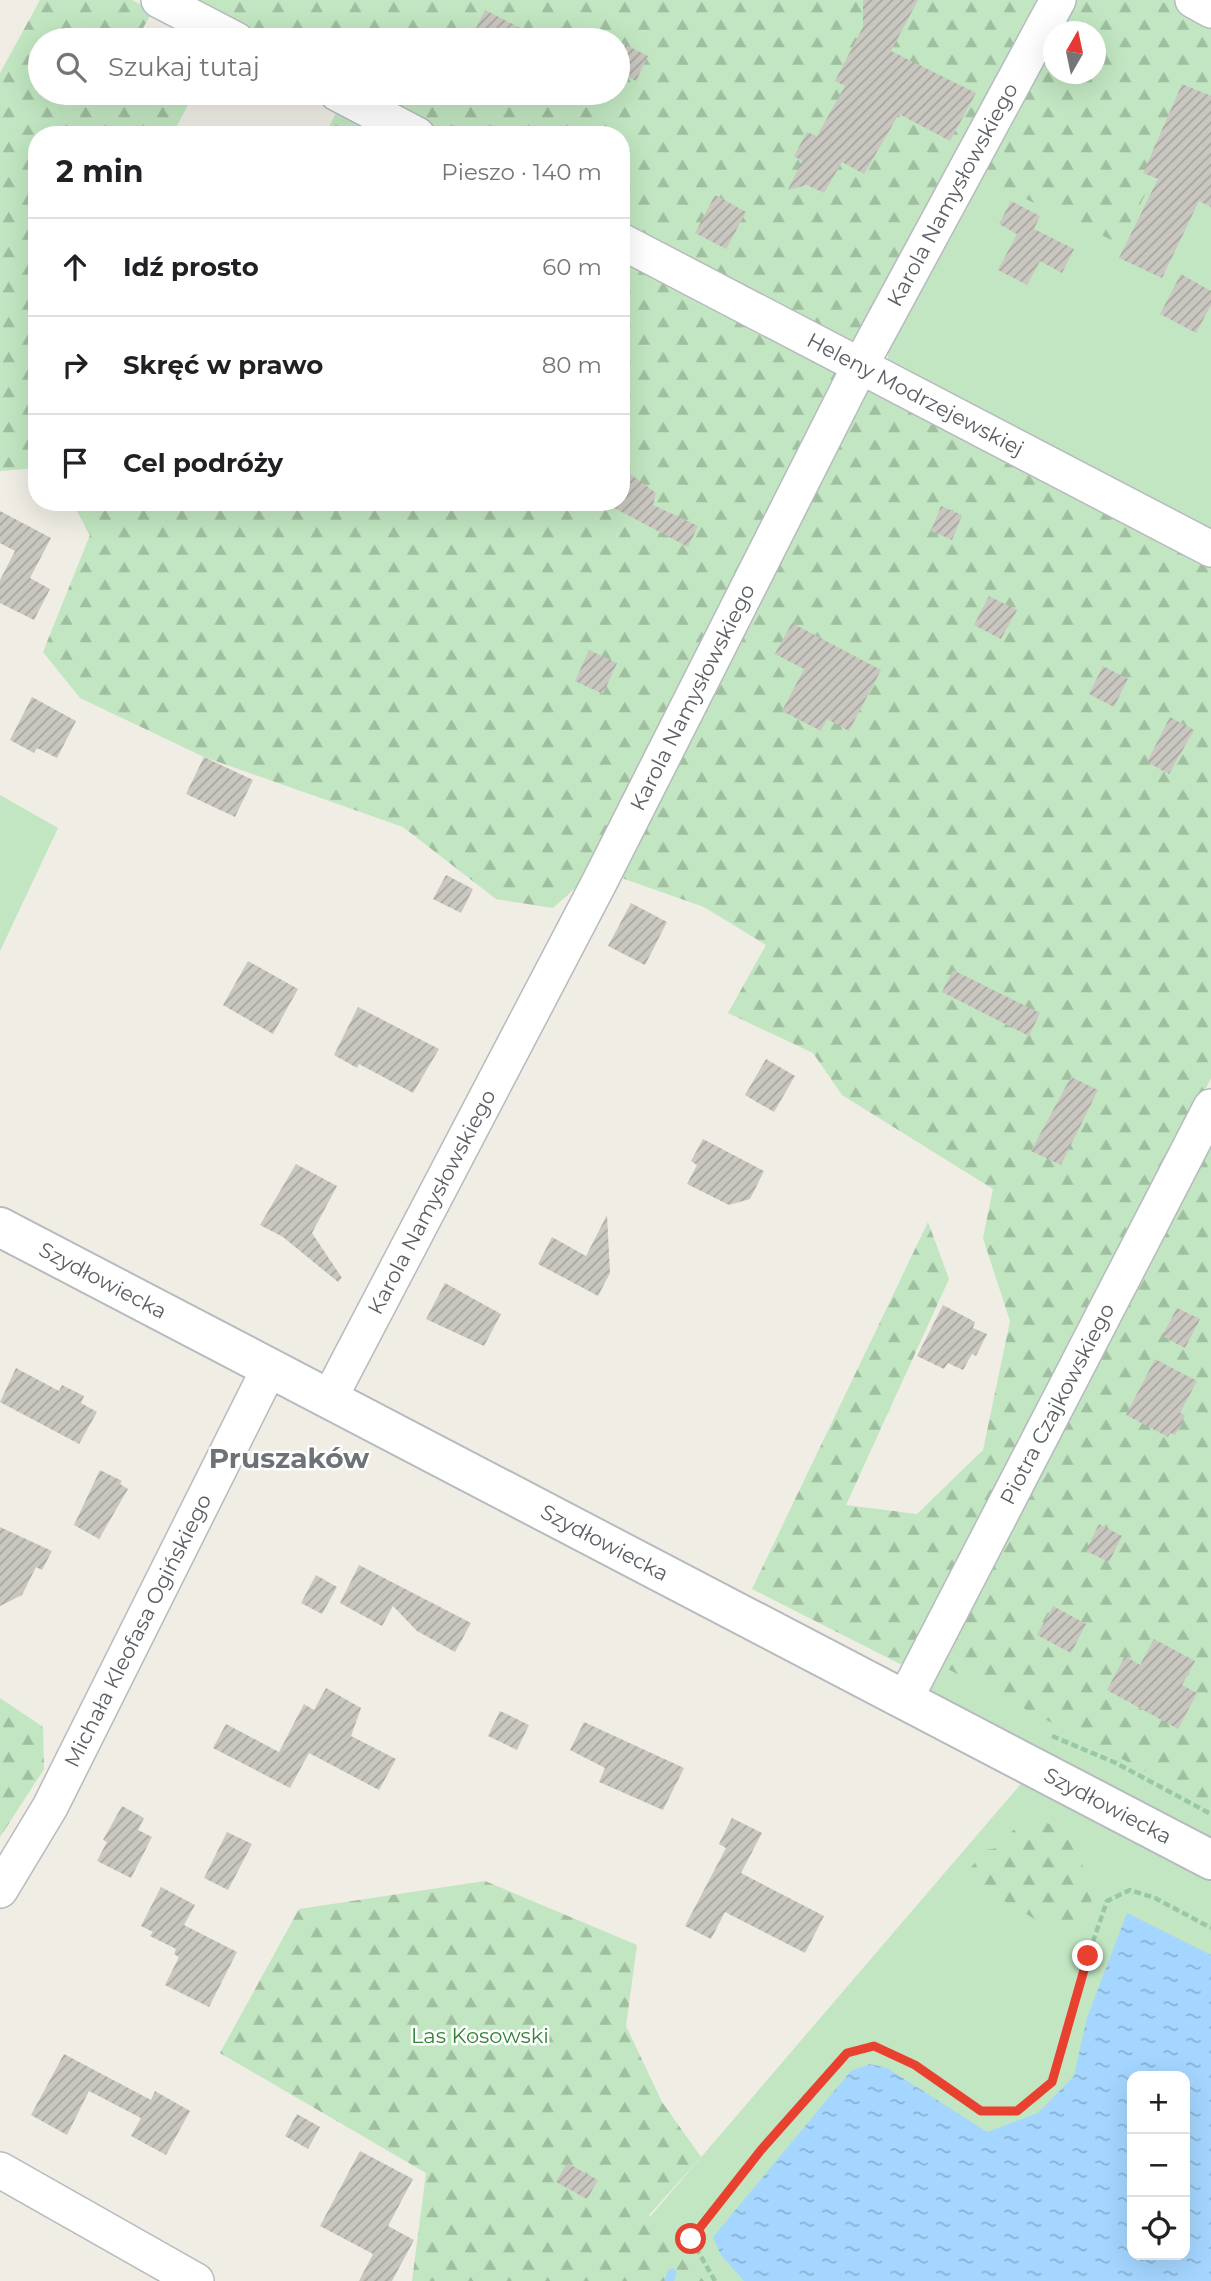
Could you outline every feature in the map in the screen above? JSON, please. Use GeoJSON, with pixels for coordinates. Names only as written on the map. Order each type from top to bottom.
{"type":"FeatureCollection","features":[{"type":"Feature","properties":{"kind":"street"},"geometry":{"type":"LineString","coordinates":[[159,0],[213,28]]}},
{"type":"Feature","properties":{"kind":"street","name":"Karola Namysłowskiego"},"geometry":{"type":"LineString","coordinates":[[330,1397],[605,871],[860,366],[1058,0]]}},
{"type":"Feature","properties":{"kind":"street"},"geometry":{"type":"LineString","coordinates":[[1193,0],[1211,10]]}},
{"type":"Feature","properties":{"kind":"street"},"geometry":{"type":"LineString","coordinates":[[360,105],[400,126]]}},
{"type":"Feature","properties":{"kind":"street","name":"Heleny Modrzejewskiej"},"geometry":{"type":"LineString","coordinates":[[630,246],[1211,549]]}},
{"type":"Feature","properties":{"kind":"street","name":"Piotra Czajkowskiego"},"geometry":{"type":"LineString","coordinates":[[905,1699],[1211,1107]]}},
{"type":"Feature","properties":{"kind":"street","name":"Szydłowiecka"},"geometry":{"type":"LineString","coordinates":[[0,1227],[330,1397],[1211,1860]]}},
{"type":"Feature","properties":{"kind":"street","name":"Michała Kleofasa Ogińskiego"},"geometry":{"type":"LineString","coordinates":[[0,1890],[50,1807],[270,1367]]}},
{"type":"Feature","properties":{"kind":"street"},"geometry":{"type":"LineString","coordinates":[[0,2170],[196,2281]]}},
{"type":"Feature","properties":{"kind":"path"},"geometry":{"type":"LineString","coordinates":[[715,2281],[691,2239],[761,2150],[847,2053],[874,2046],[915,2065],[981,2111],[1017,2111],[1052,2082],[1088,1956],[1107,1901],[1130,1890],[1155,1898],[1211,1928]]}},
{"type":"Feature","properties":{"kind":"green space"},"geometry":{"type":"Polygon","coordinates":[[[40,0],[132,0],[153,11],[143,28],[28,28],[28,105],[188,105],[177,126],[28,126],[28,469],[0,471],[0,73],[40,0]]]}},
{"type":"Feature","properties":{"kind":"green space"},"geometry":{"type":"Polygon","coordinates":[[[189,0],[1046,0],[859,347],[630,229],[630,126],[432,126],[391,105],[630,105],[630,28],[244,28],[189,0]]]}},
{"type":"Feature","properties":{"kind":"green space"},"geometry":{"type":"Polygon","coordinates":[[[1072,0],[1211,0],[1211,540],[888,369],[888,353],[1043,55],[1043,84],[1106,84],[1106,21],[1088,21],[1072,0]]]}},
{"type":"Feature","properties":{"kind":"green space"},"geometry":{"type":"Polygon","coordinates":[[[1072,0],[1159,0],[1211,29],[1211,208],[1152,181],[1120,244],[980,177],[1043,55],[1043,84],[1106,84],[1106,21],[1061,21],[1072,0]]]}},
{"type":"Feature","properties":{"kind":"green space"},"geometry":{"type":"Polygon","coordinates":[[[336,113],[362,126],[330,126],[336,113]]]}},
{"type":"Feature","properties":{"kind":"green space"},"geometry":{"type":"Polygon","coordinates":[[[630,262],[847,372],[594,871],[553,908],[496,899],[403,827],[204,757],[80,698],[43,652],[90,535],[77,511],[630,511],[630,262]]]}},
{"type":"Feature","properties":{"kind":"green space"},"geometry":{"type":"Polygon","coordinates":[[[864,382],[1211,561],[1211,1078],[906,1667],[752,1589],[928,1222],[949,1279],[846,1505],[917,1514],[983,1450],[1010,1321],[983,1238],[993,1189],[842,1095],[813,1053],[728,1013],[766,945],[704,907],[616,876],[864,382]]]}},
{"type":"Feature","properties":{"kind":"green space"},"geometry":{"type":"Polygon","coordinates":[[[0,795],[58,828],[0,951],[0,795]]]}},
{"type":"Feature","properties":{"kind":"green space"},"geometry":{"type":"Polygon","coordinates":[[[1211,1135],[1211,2281],[595,2281],[1031,1772],[908,1709],[1211,1135]]]}},
{"type":"Feature","properties":{"kind":"green space"},"geometry":{"type":"Polygon","coordinates":[[[1211,1135],[1211,1805],[938,1664],[1211,1135]]]}},
{"type":"Feature","properties":{"kind":"green space"},"geometry":{"type":"Polygon","coordinates":[[[0,1698],[43,1727],[44,1769],[0,1837],[0,1698]]]}},
{"type":"Feature","properties":{"kind":"green space"},"geometry":{"type":"Polygon","coordinates":[[[1034,1816],[1086,1843],[1083,1869],[1091,1902],[1081,1924],[1050,1926],[1038,1922],[1009,1903],[966,1889],[968,1871],[985,1850],[1004,1847],[1011,1832],[1034,1816]]]}},
{"type":"Feature","properties":{"kind":"green space","name":"Las Kosowski"},"geometry":{"type":"Polygon","coordinates":[[[485,1881],[637,1945],[626,2026],[662,2102],[701,2157],[649,2215],[704,2281],[412,2281],[426,2173],[220,2053],[299,1909],[485,1881]]]}},
{"type":"Feature","properties":{"kind":"water"},"geometry":{"type":"Polygon","coordinates":[[[1127,1913],[1211,1955],[1211,2281],[744,2281],[721,2255],[713,2237],[851,2071],[870,2064],[887,2068],[987,2132],[1038,2113],[1074,2076],[1087,2018],[1127,1913]]]}},
{"type":"Feature","properties":{"kind":"building"},"geometry":{"type":"Polygon","coordinates":[[[863,0],[918,0],[891,51],[976,93],[950,141],[899,114],[864,174],[842,162],[824,193],[807,185],[788,190],[802,161],[794,156],[807,132],[817,136],[845,86],[835,81],[863,27],[863,0]]]}},
{"type":"Feature","properties":{"kind":"building"},"geometry":{"type":"Polygon","coordinates":[[[485,10],[520,28],[476,28],[485,10]]]}},
{"type":"Feature","properties":{"kind":"building"},"geometry":{"type":"Polygon","coordinates":[[[630,47],[648,56],[636,81],[630,78],[630,47]]]}},
{"type":"Feature","properties":{"kind":"building"},"geometry":{"type":"Polygon","coordinates":[[[1182,84],[1211,96],[1211,207],[1199,201],[1162,278],[1119,258],[1158,179],[1143,173],[1182,84]]]}},
{"type":"Feature","properties":{"kind":"building"},"geometry":{"type":"Polygon","coordinates":[[[715,195],[746,212],[726,249],[695,233],[715,195]]]}},
{"type":"Feature","properties":{"kind":"building"},"geometry":{"type":"Polygon","coordinates":[[[1011,201],[1040,216],[1034,229],[1074,249],[1062,273],[1040,261],[1027,285],[998,270],[1017,234],[999,224],[1011,201]]]}},
{"type":"Feature","properties":{"kind":"building"},"geometry":{"type":"Polygon","coordinates":[[[1181,274],[1211,291],[1211,305],[1196,333],[1160,314],[1181,274]]]}},
{"type":"Feature","properties":{"kind":"building"},"geometry":{"type":"Polygon","coordinates":[[[630,474],[656,493],[653,505],[698,526],[688,547],[620,511],[630,511],[630,474]]]}},
{"type":"Feature","properties":{"kind":"building"},"geometry":{"type":"Polygon","coordinates":[[[941,506],[962,515],[952,540],[931,531],[941,506]]]}},
{"type":"Feature","properties":{"kind":"building"},"geometry":{"type":"Polygon","coordinates":[[[0,511],[51,538],[30,578],[50,589],[34,620],[0,603],[0,580],[15,551],[0,543],[0,511]]]}},
{"type":"Feature","properties":{"kind":"building"},"geometry":{"type":"Polygon","coordinates":[[[989,596],[1017,610],[1001,639],[974,625],[989,596]]]}},
{"type":"Feature","properties":{"kind":"building"},"geometry":{"type":"Polygon","coordinates":[[[792,623],[881,670],[849,731],[827,719],[821,731],[782,711],[804,669],[775,654],[792,623]]]}},
{"type":"Feature","properties":{"kind":"building"},"geometry":{"type":"Polygon","coordinates":[[[589,650],[617,663],[603,694],[575,681],[589,650]]]}},
{"type":"Feature","properties":{"kind":"building"},"geometry":{"type":"Polygon","coordinates":[[[1103,666],[1128,679],[1114,707],[1089,694],[1103,666]]]}},
{"type":"Feature","properties":{"kind":"building"},"geometry":{"type":"Polygon","coordinates":[[[32,697],[76,721],[57,758],[37,748],[34,753],[10,740],[32,697]]]}},
{"type":"Feature","properties":{"kind":"building"},"geometry":{"type":"Polygon","coordinates":[[[1170,717],[1194,730],[1169,774],[1147,762],[1170,717]]]}},
{"type":"Feature","properties":{"kind":"building"},"geometry":{"type":"Polygon","coordinates":[[[204,757],[253,780],[235,817],[186,794],[204,757]]]}},
{"type":"Feature","properties":{"kind":"building"},"geometry":{"type":"Polygon","coordinates":[[[446,875],[473,889],[461,913],[433,899],[446,875]]]}},
{"type":"Feature","properties":{"kind":"building"},"geometry":{"type":"Polygon","coordinates":[[[631,903],[667,922],[645,965],[608,946],[631,903]]]}},
{"type":"Feature","properties":{"kind":"building"},"geometry":{"type":"Polygon","coordinates":[[[248,961],[298,989],[273,1034],[223,1005],[248,961]]]}},
{"type":"Feature","properties":{"kind":"building"},"geometry":{"type":"Polygon","coordinates":[[[953,970],[1040,1013],[1029,1036],[942,992],[953,970]]]}},
{"type":"Feature","properties":{"kind":"building"},"geometry":{"type":"Polygon","coordinates":[[[358,1007],[439,1049],[413,1093],[359,1064],[357,1068],[334,1055],[358,1007]]]}},
{"type":"Feature","properties":{"kind":"building"},"geometry":{"type":"Polygon","coordinates":[[[766,1059],[795,1076],[774,1112],[745,1095],[766,1059]]]}},
{"type":"Feature","properties":{"kind":"building"},"geometry":{"type":"Polygon","coordinates":[[[1071,1077],[1098,1090],[1061,1165],[1031,1151],[1071,1077]]]}},
{"type":"Feature","properties":{"kind":"building"},"geometry":{"type":"Polygon","coordinates":[[[703,1139],[764,1171],[750,1199],[729,1205],[687,1184],[697,1165],[691,1161],[703,1139]]]}},
{"type":"Feature","properties":{"kind":"building"},"geometry":{"type":"Polygon","coordinates":[[[296,1164],[337,1186],[312,1233],[342,1278],[338,1282],[283,1237],[260,1225],[296,1164]]]}},
{"type":"Feature","properties":{"kind":"building"},"geometry":{"type":"Polygon","coordinates":[[[607,1215],[610,1273],[598,1296],[538,1264],[552,1237],[586,1256],[607,1215]]]}},
{"type":"Feature","properties":{"kind":"building"},"geometry":{"type":"Polygon","coordinates":[[[445,1283],[501,1314],[484,1346],[426,1319],[445,1283]]]}},
{"type":"Feature","properties":{"kind":"building"},"geometry":{"type":"Polygon","coordinates":[[[943,1305],[975,1322],[973,1328],[987,1334],[976,1356],[972,1354],[963,1370],[948,1363],[944,1369],[917,1356],[943,1305]]]}},
{"type":"Feature","properties":{"kind":"building"},"geometry":{"type":"Polygon","coordinates":[[[1177,1308],[1200,1319],[1185,1348],[1162,1336],[1177,1308]]]}},
{"type":"Feature","properties":{"kind":"building"},"geometry":{"type":"Polygon","coordinates":[[[1155,1359],[1197,1381],[1180,1413],[1185,1415],[1181,1426],[1175,1435],[1170,1433],[1168,1437],[1126,1415],[1155,1359]]]}},
{"type":"Feature","properties":{"kind":"building"},"geometry":{"type":"Polygon","coordinates":[[[16,1368],[59,1391],[62,1385],[84,1396],[81,1403],[97,1412],[79,1444],[0,1402],[16,1368]]]}},
{"type":"Feature","properties":{"kind":"building"},"geometry":{"type":"Polygon","coordinates":[[[100,1470],[122,1481],[120,1484],[128,1489],[99,1539],[74,1525],[100,1470]]]}},
{"type":"Feature","properties":{"kind":"building"},"geometry":{"type":"Polygon","coordinates":[[[1099,1524],[1122,1536],[1109,1562],[1086,1551],[1099,1524]]]}},
{"type":"Feature","properties":{"kind":"building"},"geometry":{"type":"Polygon","coordinates":[[[0,1527],[52,1551],[42,1570],[36,1567],[22,1595],[0,1606],[0,1527]]]}},
{"type":"Feature","properties":{"kind":"building"},"geometry":{"type":"Polygon","coordinates":[[[359,1565],[471,1623],[455,1652],[417,1631],[393,1606],[382,1626],[340,1603],[359,1565]]]}},
{"type":"Feature","properties":{"kind":"building"},"geometry":{"type":"Polygon","coordinates":[[[316,1575],[337,1587],[322,1614],[301,1603],[316,1575]]]}},
{"type":"Feature","properties":{"kind":"building"},"geometry":{"type":"Polygon","coordinates":[[[1053,1606],[1086,1624],[1071,1653],[1037,1635],[1053,1606]]]}},
{"type":"Feature","properties":{"kind":"building"},"geometry":{"type":"Polygon","coordinates":[[[1154,1639],[1195,1661],[1182,1685],[1197,1693],[1178,1729],[1107,1690],[1125,1656],[1140,1665],[1154,1639]]]}},
{"type":"Feature","properties":{"kind":"building"},"geometry":{"type":"Polygon","coordinates":[[[326,1688],[361,1708],[351,1736],[396,1759],[379,1790],[309,1753],[290,1788],[213,1748],[226,1724],[279,1752],[304,1704],[314,1710],[326,1688]]]}},
{"type":"Feature","properties":{"kind":"building"},"geometry":{"type":"Polygon","coordinates":[[[500,1711],[529,1725],[517,1750],[488,1736],[500,1711]]]}},
{"type":"Feature","properties":{"kind":"building"},"geometry":{"type":"Polygon","coordinates":[[[584,1722],[684,1768],[663,1810],[599,1782],[605,1768],[570,1750],[584,1722]]]}},
{"type":"Feature","properties":{"kind":"building"},"geometry":{"type":"Polygon","coordinates":[[[122,1806],[144,1818],[138,1830],[152,1837],[131,1878],[97,1861],[107,1842],[103,1840],[122,1806]]]}},
{"type":"Feature","properties":{"kind":"building"},"geometry":{"type":"Polygon","coordinates":[[[732,1818],[762,1833],[741,1873],[824,1916],[805,1953],[725,1912],[711,1939],[685,1926],[726,1848],[719,1844],[732,1818]]]}},
{"type":"Feature","properties":{"kind":"building"},"geometry":{"type":"Polygon","coordinates":[[[227,1832],[252,1844],[228,1890],[204,1878],[227,1832]]]}},
{"type":"Feature","properties":{"kind":"building"},"geometry":{"type":"Polygon","coordinates":[[[161,1887],[195,1905],[184,1925],[237,1952],[209,2007],[165,1985],[179,1957],[174,1954],[176,1949],[150,1936],[153,1932],[141,1926],[161,1887]]]}},
{"type":"Feature","properties":{"kind":"building"},"geometry":{"type":"Polygon","coordinates":[[[64,2054],[151,2100],[155,2091],[190,2111],[166,2155],[131,2136],[141,2118],[89,2091],[67,2135],[31,2115],[64,2054]]]}},
{"type":"Feature","properties":{"kind":"building"},"geometry":{"type":"Polygon","coordinates":[[[297,2114],[320,2127],[308,2149],[285,2136],[297,2114]]]}},
{"type":"Feature","properties":{"kind":"building"},"geometry":{"type":"Polygon","coordinates":[[[360,2151],[413,2179],[388,2226],[414,2240],[392,2281],[359,2281],[373,2254],[320,2226],[360,2151]]]}},
{"type":"Feature","properties":{"kind":"building"},"geometry":{"type":"Polygon","coordinates":[[[567,2163],[598,2180],[587,2199],[556,2182],[567,2163]]]}},
{"type":"Feature","properties":{"kind":"waterway"},"geometry":{"type":"LineString","coordinates":[[669,2281],[672,2273]]}},
{"type":"Feature","properties":{"kind":"district","name":"Pruszaków"},"geometry":{"type":"Point","coordinates":[289,1458]}},
{"type":"Feature","properties":{"kind":"route"},"geometry":{"type":"LineString","coordinates":[[691,2239],[761,2150],[847,2053],[874,2046],[915,2065],[981,2111],[1017,2111],[1052,2082],[1088,1956]]}}]}
